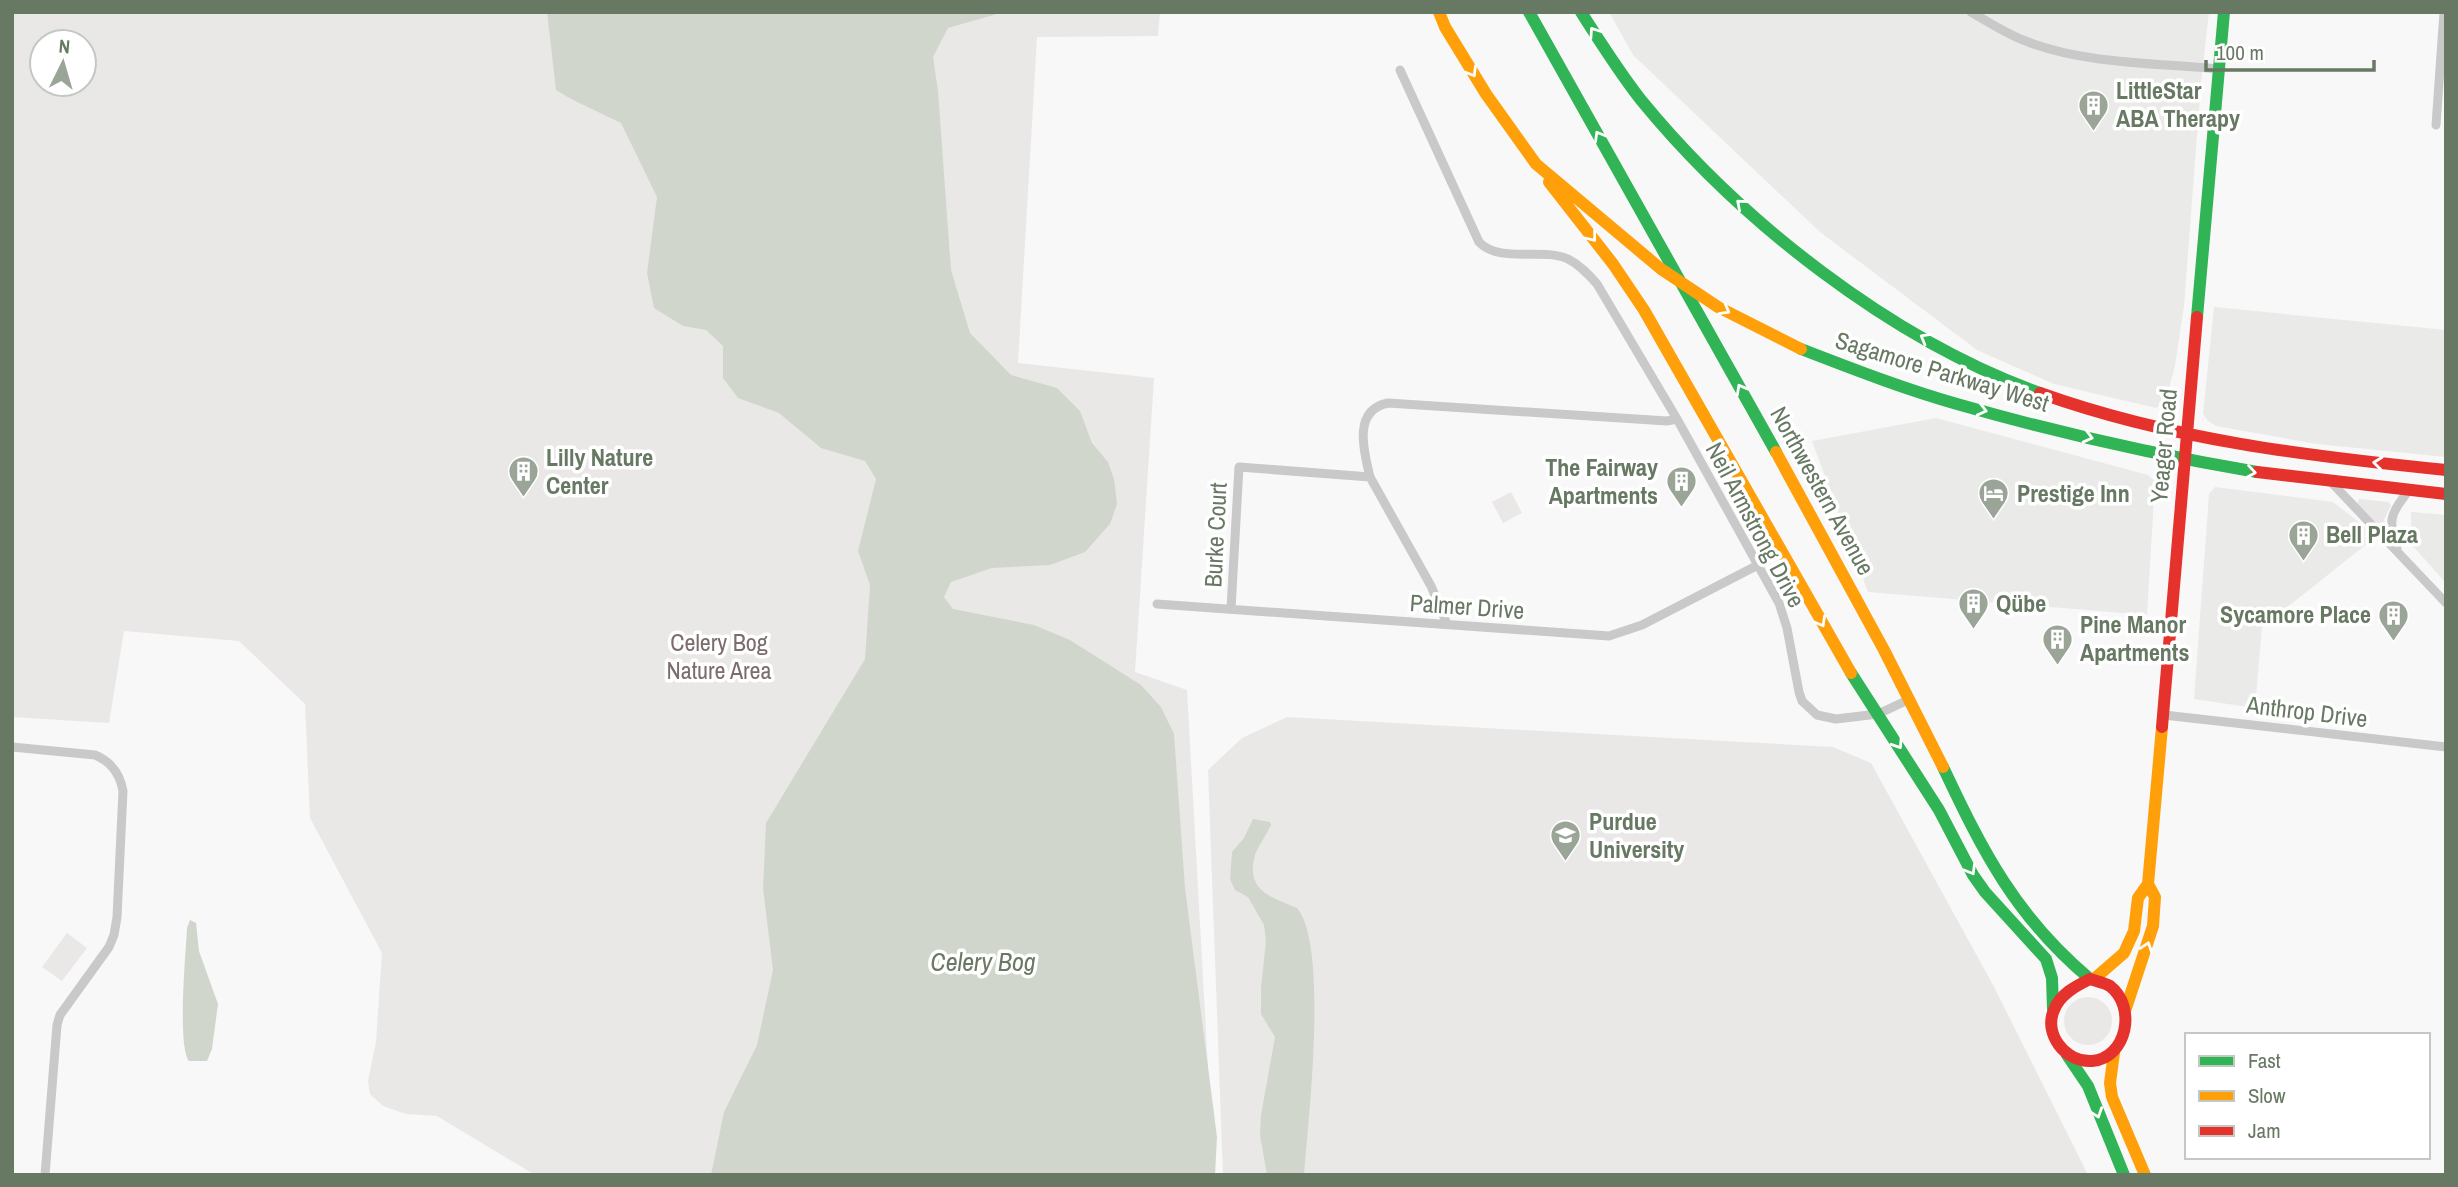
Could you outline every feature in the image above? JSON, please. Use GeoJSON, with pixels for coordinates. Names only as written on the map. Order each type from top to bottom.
{"type":"FeatureCollection","features":[{"type":"Feature","properties":{"kind":"main road","name":"Sagamore Parkway West"},"geometry":{"type":"LineString","coordinates":[[1439,12],[1445,27],[1486,94],[1536,164],[1661,269],[1718,307],[1795,347],[1956,404],[2184,460],[2252,472],[2446,494]]}},
{"type":"Feature","properties":{"kind":"main road","name":"Northwestern Avenue"},"geometry":{"type":"LineString","coordinates":[[1529,12],[1774,449],[1910,699],[1997,876],[2034,924],[2078,970],[2092,979]]}},
{"type":"Feature","properties":{"kind":"main road","name":"Sagamore Parkway West"},"geometry":{"type":"LineString","coordinates":[[1581,12],[1626,79],[1671,134],[1738,202],[1841,285],[1891,319],[1942,348],[2021,385],[2081,408],[2186,435],[2299,454],[2446,470]]}},
{"type":"Feature","properties":{"kind":"main road","name":"Yeager Road"},"geometry":{"type":"LineString","coordinates":[[2092,979],[2124,953],[2134,931],[2138,898],[2148,884],[2224,12]]}},
{"type":"Feature","properties":{"kind":"main road"},"geometry":{"type":"LineString","coordinates":[[1536,164],[1613,264],[1644,310],[1834,646],[1939,810],[1973,875],[2046,959],[2052,978],[2052,1033],[2088,1086],[2124,1175]]}},
{"type":"Feature","properties":{"kind":"main road","name":"Yeager Road"},"geometry":{"type":"LineString","coordinates":[[2126,1008],[2153,926],[2155,897],[2148,884]]}},
{"type":"Feature","properties":{"kind":"main road"},"geometry":{"type":"LineString","coordinates":[[2053,1009],[2069,989],[2092,979],[2101,981],[2116,991],[2126,1008],[2124,1034],[2114,1053],[2110,1083],[2112,1097],[2145,1175]]}},
{"type":"Feature","properties":{"kind":"main road"},"geometry":{"type":"LineString","coordinates":[[2066,1054],[2090,1061],[2101,1060],[2114,1053]]}},
{"type":"Feature","properties":{"kind":"street"},"geometry":{"type":"LineString","coordinates":[[1971,12],[2022,40],[2052,50],[2084,56],[2219,69]]}},
{"type":"Feature","properties":{"kind":"street"},"geometry":{"type":"LineString","coordinates":[[2436,125],[2443,61],[2444,12]]}},
{"type":"Feature","properties":{"kind":"street","name":"Neil Armstrong Drive"},"geometry":{"type":"LineString","coordinates":[[1400,70],[1479,242],[1484,247],[1500,252],[1556,255],[1570,260],[1597,284],[1677,419],[1782,613],[1802,701],[1817,715],[1825,718],[1878,714],[1910,699]]}},
{"type":"Feature","properties":{"kind":"street"},"geometry":{"type":"LineString","coordinates":[[1447,624],[1432,586],[1370,477],[1365,457],[1364,427],[1371,410],[1388,403],[1667,421],[1677,419]]}},
{"type":"Feature","properties":{"kind":"street","name":"Burke Court"},"geometry":{"type":"LineString","coordinates":[[1231,609],[1239,467],[1370,477]]}},
{"type":"Feature","properties":{"kind":"street"},"geometry":{"type":"LineString","coordinates":[[2331,482],[2446,603]]}},
{"type":"Feature","properties":{"kind":"street"},"geometry":{"type":"LineString","coordinates":[[2399,553],[2390,528],[2392,513],[2409,490]]}},
{"type":"Feature","properties":{"kind":"street","name":"Palmer Drive"},"geometry":{"type":"LineString","coordinates":[[1157,604],[1595,636],[1622,633],[1680,607],[1758,565]]}},
{"type":"Feature","properties":{"kind":"street","name":"Anthrop Drive"},"geometry":{"type":"LineString","coordinates":[[2164,715],[2446,747]]}},
{"type":"Feature","properties":{"kind":"street"},"geometry":{"type":"LineString","coordinates":[[12,747],[95,755],[113,766],[121,782],[122,792],[117,917],[109,947],[60,1014],[45,1175]]}},
{"type":"Feature","properties":{"kind":"shaded area"},"geometry":{"type":"Polygon","coordinates":[[[1609,12],[2209,12],[2184,306],[2175,366],[2165,403],[2156,408],[2054,384],[1977,350],[1820,232],[1633,55],[1609,12]]]}},
{"type":"Feature","properties":{"kind":"shaded area"},"geometry":{"type":"Polygon","coordinates":[[[2214,307],[2446,330],[2446,457],[2317,444],[2216,426],[2208,421],[2203,414],[2214,307]]]}},
{"type":"Feature","properties":{"kind":"shaded area"},"geometry":{"type":"Polygon","coordinates":[[[1936,418],[2148,475],[2155,481],[2147,615],[1868,592],[1812,441],[1936,418]]]}},
{"type":"Feature","properties":{"kind":"shaded area"},"geometry":{"type":"Polygon","coordinates":[[[2215,487],[2333,502],[2377,536],[2262,627],[2255,708],[2194,699],[2209,494],[2215,487]]]}},
{"type":"Feature","properties":{"kind":"shaded area"},"geometry":{"type":"Polygon","coordinates":[[[2411,512],[2446,515],[2446,583],[2411,544],[2411,512]]]}},
{"type":"Feature","properties":{"kind":"green space","name":"Celery Bog Nature Area"},"geometry":{"type":"Polygon","coordinates":[[[12,12],[1160,12],[1158,36],[1037,37],[1018,363],[1154,378],[1135,672],[1187,690],[1214,1175],[535,1175],[437,1116],[406,1114],[383,1106],[370,1094],[368,1081],[376,1042],[382,953],[310,818],[305,704],[239,641],[124,631],[109,723],[12,717],[12,12]]]}},
{"type":"Feature","properties":{"kind":"green space"},"geometry":{"type":"Polygon","coordinates":[[[1511,492],[1522,513],[1503,523],[1492,502],[1511,492]]]}},
{"type":"Feature","properties":{"kind":"green space"},"geometry":{"type":"Polygon","coordinates":[[[2359,499],[2388,502],[2391,505],[2384,520],[2386,533],[2357,503],[2359,499]]]}},
{"type":"Feature","properties":{"kind":"green space","name":"Purdue University"},"geometry":{"type":"Polygon","coordinates":[[[1287,717],[1833,747],[1871,763],[1993,985],[2088,1175],[1223,1175],[1208,770],[1242,738],[1287,717]]]}},
{"type":"Feature","properties":{"kind":"green space"},"geometry":{"type":"Polygon","coordinates":[[[67,933],[87,948],[62,981],[42,967],[67,933]]]}},
{"type":"Feature","properties":{"kind":"green space"},"geometry":{"type":"Polygon","coordinates":[[[2088,997],[2105,1004],[2112,1021],[2105,1038],[2088,1045],[2071,1038],[2064,1021],[2071,1004],[2088,997]]]}},
{"type":"Feature","properties":{"kind":"water","name":"Celery Bog"},"geometry":{"type":"Polygon","coordinates":[[[547,12],[1004,12],[948,28],[933,57],[938,91],[951,270],[970,333],[1011,375],[1057,388],[1080,411],[1092,443],[1108,462],[1114,479],[1117,504],[1110,524],[1085,552],[1050,565],[992,568],[951,582],[944,597],[953,609],[1034,625],[1070,640],[1141,685],[1161,707],[1174,734],[1185,888],[1217,1137],[1215,1175],[711,1175],[724,1112],[757,1045],[773,970],[763,888],[766,823],[865,659],[870,585],[858,551],[876,479],[865,461],[821,448],[779,413],[738,398],[723,378],[723,346],[706,330],[683,326],[654,308],[647,273],[657,197],[621,123],[556,90],[547,12]]]}},
{"type":"Feature","properties":{"kind":"water"},"geometry":{"type":"Polygon","coordinates":[[[1253,819],[1270,822],[1271,825],[1255,855],[1253,867],[1257,885],[1270,896],[1297,908],[1307,928],[1312,958],[1314,1036],[1304,1175],[1267,1175],[1260,1135],[1275,1037],[1261,1014],[1266,941],[1264,925],[1248,897],[1235,890],[1230,879],[1232,852],[1244,838],[1253,819]]]}},
{"type":"Feature","properties":{"kind":"water"},"geometry":{"type":"Polygon","coordinates":[[[190,920],[196,923],[199,951],[218,1004],[212,1049],[207,1061],[189,1061],[183,1037],[184,976],[187,928],[190,920]]]}},
{"type":"Feature","properties":{"kind":"traffic: fast"},"geometry":{"type":"LineString","coordinates":[[1529,12],[1776,452]]}},
{"type":"Feature","properties":{"kind":"traffic: fast"},"geometry":{"type":"LineString","coordinates":[[1581,12],[1617,68],[1680,145],[1772,232],[1822,272],[1929,342],[1984,370],[2040,393]]}},
{"type":"Feature","properties":{"kind":"traffic: fast"},"geometry":{"type":"LineString","coordinates":[[2197,317],[2224,12]]}},
{"type":"Feature","properties":{"kind":"traffic: fast"},"geometry":{"type":"LineString","coordinates":[[1801,349],[1918,392],[1994,414],[2144,450],[2257,472]]}},
{"type":"Feature","properties":{"kind":"traffic: fast"},"geometry":{"type":"LineString","coordinates":[[1851,673],[1939,810],[1973,875],[2046,959],[2052,978],[2053,1009]]}},
{"type":"Feature","properties":{"kind":"traffic: fast"},"geometry":{"type":"LineString","coordinates":[[1943,767],[1972,827],[2004,882],[2041,932],[2090,979]]}},
{"type":"Feature","properties":{"kind":"traffic: fast"},"geometry":{"type":"LineString","coordinates":[[2067,1055],[2088,1086],[2124,1175]]}},
{"type":"Feature","properties":{"kind":"traffic: slow"},"geometry":{"type":"LineString","coordinates":[[1439,12],[1445,27],[1486,94],[1536,164],[1661,269],[1718,307],[1801,349]]}},
{"type":"Feature","properties":{"kind":"traffic: slow"},"geometry":{"type":"LineString","coordinates":[[1549,182],[1613,264],[1644,310],[1851,673]]}},
{"type":"Feature","properties":{"kind":"traffic: slow"},"geometry":{"type":"LineString","coordinates":[[1776,452],[1884,650],[1943,767]]}},
{"type":"Feature","properties":{"kind":"traffic: slow"},"geometry":{"type":"LineString","coordinates":[[2094,979],[2124,953],[2134,931],[2138,898],[2148,884],[2162,727]]}},
{"type":"Feature","properties":{"kind":"traffic: slow"},"geometry":{"type":"LineString","coordinates":[[2126,1008],[2153,926],[2155,897],[2148,884]]}},
{"type":"Feature","properties":{"kind":"traffic: slow"},"geometry":{"type":"LineString","coordinates":[[2114,1053],[2110,1083],[2112,1097],[2145,1175]]}},
{"type":"Feature","properties":{"kind":"traffic: jam"},"geometry":{"type":"LineString","coordinates":[[2162,727],[2197,317]]}},
{"type":"Feature","properties":{"kind":"traffic: jam"},"geometry":{"type":"LineString","coordinates":[[2040,393],[2139,423],[2240,444],[2446,470]]}},
{"type":"Feature","properties":{"kind":"traffic: jam"},"geometry":{"type":"LineString","coordinates":[[2257,472],[2446,494]]}},
{"type":"Feature","properties":{"kind":"traffic: jam"},"geometry":{"type":"LineString","coordinates":[[2090,979],[2110,986],[2124,1006],[2125,1018],[2124,1030],[2113,1051],[2104,1058],[2092,1061],[2074,1057],[2059,1045],[2054,1037],[2051,1019],[2064,995],[2090,979]]}},
{"type":"Feature","properties":{"kind":"place","name":"LittleStar ABA Therapy"},"geometry":{"type":"Point","coordinates":[2093,132]}},
{"type":"Feature","properties":{"kind":"place","name":"Lilly Nature Center"},"geometry":{"type":"Point","coordinates":[523,499]}},
{"type":"Feature","properties":{"kind":"place","name":"The Fairway Apartments"},"geometry":{"type":"Point","coordinates":[1681,509]}},
{"type":"Feature","properties":{"kind":"place","name":"Prestige Inn"},"geometry":{"type":"Point","coordinates":[1994,521]}},
{"type":"Feature","properties":{"kind":"place","name":"Bell Plaza"},"geometry":{"type":"Point","coordinates":[2303,562]}},
{"type":"Feature","properties":{"kind":"place","name":"Qübe"},"geometry":{"type":"Point","coordinates":[1973,631]}},
{"type":"Feature","properties":{"kind":"place","name":"Sycamore Place"},"geometry":{"type":"Point","coordinates":[2394,642]}},
{"type":"Feature","properties":{"kind":"place","name":"Pine Manor Apartments"},"geometry":{"type":"Point","coordinates":[2057,666]}},
{"type":"Feature","properties":{"kind":"place","name":"Purdue University"},"geometry":{"type":"Point","coordinates":[1566,863]}}]}
